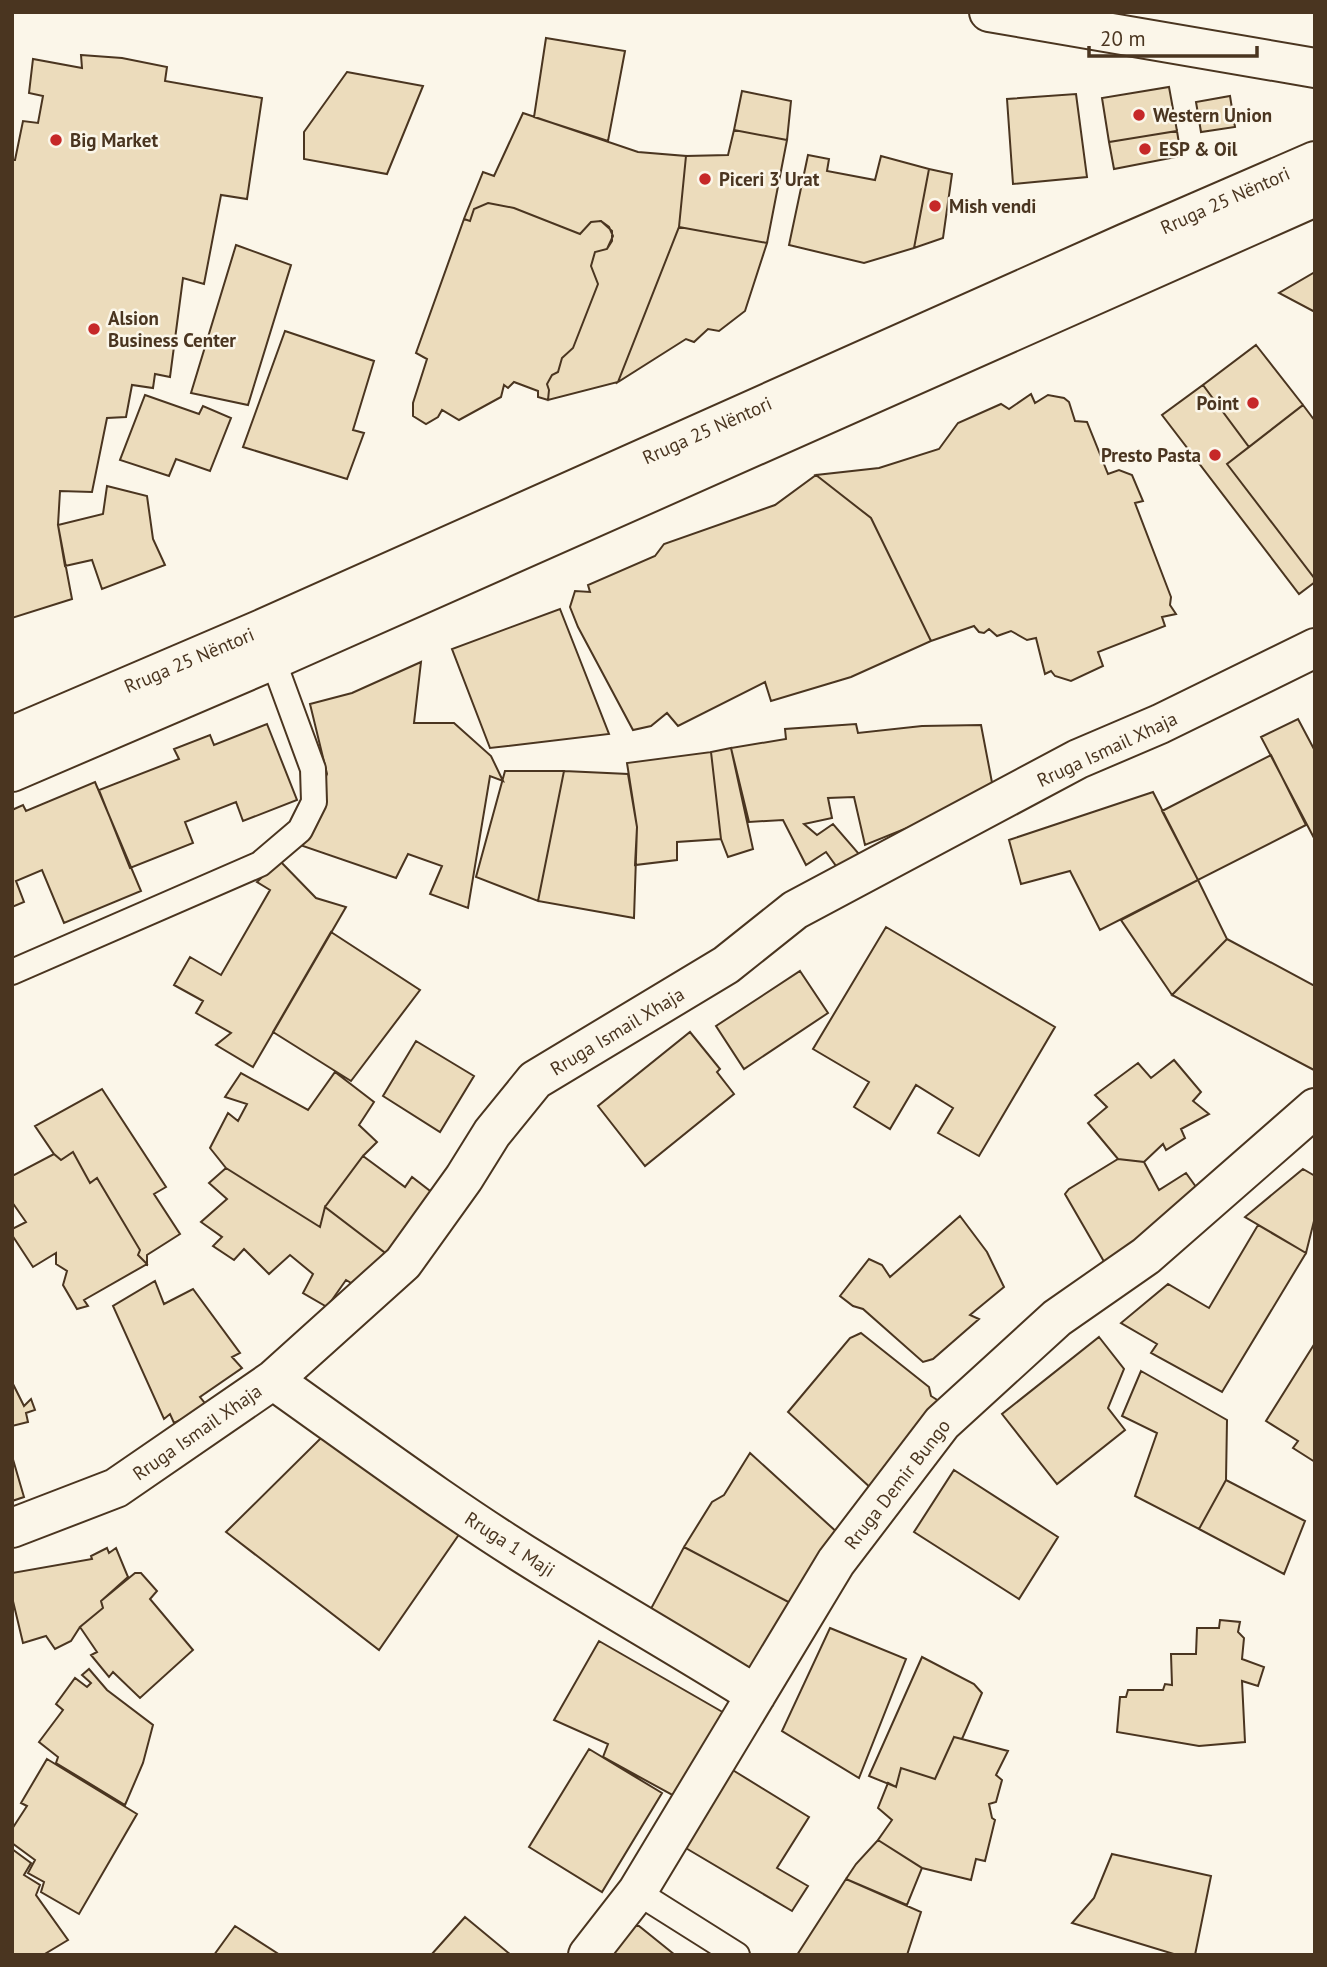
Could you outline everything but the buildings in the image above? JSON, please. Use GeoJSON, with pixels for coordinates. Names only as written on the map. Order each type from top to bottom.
{"type":"FeatureCollection","features":[{"type":"Feature","properties":{"kind":"street"},"geometry":{"type":"LineString","coordinates":[[989,12],[1315,68]]}},
{"type":"Feature","properties":{"kind":"street","name":"Rruga 25 Nëntori"},"geometry":{"type":"LineString","coordinates":[[12,772],[106,714],[275,624],[1315,161]]}},
{"type":"Feature","properties":{"kind":"street","name":"Rruga 25 Nëntori"},"geometry":{"type":"LineString","coordinates":[[12,736],[106,714],[273,660],[1315,197]]}},
{"type":"Feature","properties":{"kind":"street","name":"Rruga Ismail Xhaja"},"geometry":{"type":"LineString","coordinates":[[12,1528],[116,1488],[273,1380],[403,1264],[464,1178],[492,1133],[535,1080],[726,965],[796,910],[1078,759],[1160,724],[1315,648]]}},
{"type":"Feature","properties":{"kind":"street","name":"Rruga Demir Bungo"},"geometry":{"type":"LineString","coordinates":[[587,1955],[637,1892],[836,1562],[942,1423],[1057,1318],[1146,1256],[1315,1108]]}},
{"type":"Feature","properties":{"kind":"street","name":"Rruga 1 Maji"},"geometry":{"type":"LineString","coordinates":[[273,1380],[451,1506],[543,1566],[756,1695]]}},
{"type":"Feature","properties":{"kind":"lane"},"geometry":{"type":"LineString","coordinates":[[12,972],[260,864],[300,830],[314,802],[313,769],[273,660]]}},
{"type":"Feature","properties":{"kind":"lane"},"geometry":{"type":"LineString","coordinates":[[637,1892],[737,1955]]}},
{"type":"Feature","properties":{"kind":"place","name":"Western Union"},"geometry":{"type":"Point","coordinates":[1139,115]}},
{"type":"Feature","properties":{"kind":"place","name":"Big Market"},"geometry":{"type":"Point","coordinates":[56,140]}},
{"type":"Feature","properties":{"kind":"place","name":"ESP & Oil"},"geometry":{"type":"Point","coordinates":[1145,149]}},
{"type":"Feature","properties":{"kind":"place","name":"Piceri 3 Urat"},"geometry":{"type":"Point","coordinates":[705,179]}},
{"type":"Feature","properties":{"kind":"place","name":"Mish vendi"},"geometry":{"type":"Point","coordinates":[935,206]}},
{"type":"Feature","properties":{"kind":"place","name":"Alsion Business Center"},"geometry":{"type":"Point","coordinates":[94,329]}},
{"type":"Feature","properties":{"kind":"place","name":"Point"},"geometry":{"type":"Point","coordinates":[1253,403]}},
{"type":"Feature","properties":{"kind":"place","name":"Presto Pasta"},"geometry":{"type":"Point","coordinates":[1215,455]}}]}
